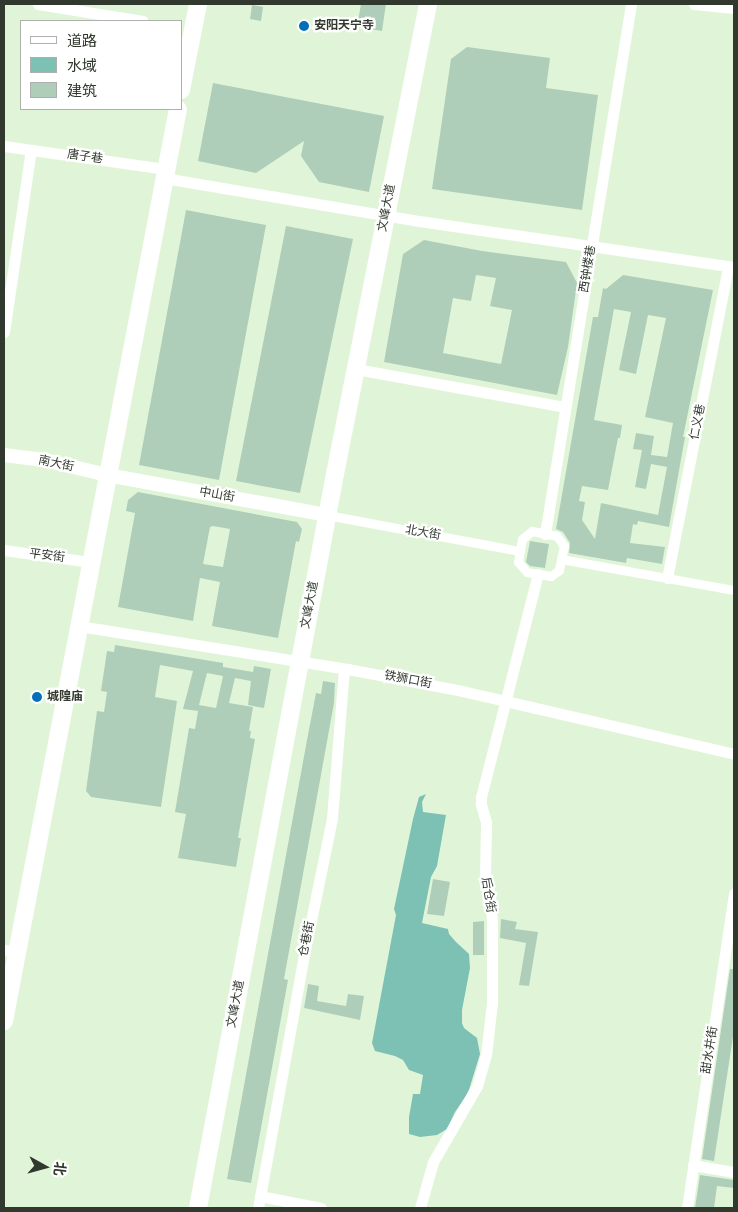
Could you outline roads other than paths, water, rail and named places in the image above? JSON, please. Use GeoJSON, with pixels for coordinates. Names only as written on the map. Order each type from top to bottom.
{"type":"FeatureCollection","features":[{"type":"Feature","properties":{"kind":"main road"},"geometry":{"type":"LineString","coordinates":[[182,80],[187,29],[198,4]]}},
{"type":"Feature","properties":{"kind":"main road","name":"文峰大道"},"geometry":{"type":"LineString","coordinates":[[198,1208],[327,515],[428,4]]}},
{"type":"Feature","properties":{"kind":"main road"},"geometry":{"type":"LineString","coordinates":[[4,1021],[10,951],[91,562],[178,110]]}},
{"type":"Feature","properties":{"kind":"street"},"geometry":{"type":"LineString","coordinates":[[38,4],[137,20]]}},
{"type":"Feature","properties":{"kind":"street","name":"西钟楼巷"},"geometry":{"type":"LineString","coordinates":[[545,534],[631,4]]}},
{"type":"Feature","properties":{"kind":"street"},"geometry":{"type":"LineString","coordinates":[[694,4],[734,8]]}},
{"type":"Feature","properties":{"kind":"street","name":"唐子巷"},"geometry":{"type":"LineString","coordinates":[[4,146],[386,215],[731,267]]}},
{"type":"Feature","properties":{"kind":"street"},"geometry":{"type":"LineString","coordinates":[[4,332],[31,150]]}},
{"type":"Feature","properties":{"kind":"street","name":"仁义巷"},"geometry":{"type":"LineString","coordinates":[[667,578],[731,267]]}},
{"type":"Feature","properties":{"kind":"street"},"geometry":{"type":"LineString","coordinates":[[356,369],[566,406]]}},
{"type":"Feature","properties":{"kind":"street","name":"南大街"},"geometry":{"type":"LineString","coordinates":[[4,455],[44,460],[107,475]]}},
{"type":"Feature","properties":{"kind":"street","name":"中山街"},"geometry":{"type":"LineString","coordinates":[[107,475],[327,515]]}},
{"type":"Feature","properties":{"kind":"street","name":"北大街"},"geometry":{"type":"LineString","coordinates":[[327,515],[520,551]]}},
{"type":"Feature","properties":{"kind":"street"},"geometry":{"type":"LineString","coordinates":[[532,532],[545,534],[556,536],[564,546],[559,570],[551,576],[527,572],[518,562],[522,539],[532,532]]}},
{"type":"Feature","properties":{"kind":"street","name":"平安街"},"geometry":{"type":"LineString","coordinates":[[4,550],[91,562]]}},
{"type":"Feature","properties":{"kind":"street"},"geometry":{"type":"LineString","coordinates":[[561,559],[734,590]]}},
{"type":"Feature","properties":{"kind":"street","name":"后仓街"},"geometry":{"type":"LineString","coordinates":[[420,1208],[432,1162],[477,1086],[486,1055],[492,1002],[492,920],[484,864],[486,822],[481,804],[504,700],[538,574]]}},
{"type":"Feature","properties":{"kind":"street","name":"铁狮口街"},"geometry":{"type":"LineString","coordinates":[[78,626],[344,669],[504,700],[734,754]]}},
{"type":"Feature","properties":{"kind":"street","name":"仓巷街"},"geometry":{"type":"LineString","coordinates":[[258,1208],[305,950],[332,818],[344,669]]}},
{"type":"Feature","properties":{"kind":"street","name":"甜水井街"},"geometry":{"type":"LineString","coordinates":[[687,1208],[734,893]]}},
{"type":"Feature","properties":{"kind":"street"},"geometry":{"type":"LineString","coordinates":[[693,1165],[734,1172]]}},
{"type":"Feature","properties":{"kind":"street"},"geometry":{"type":"LineString","coordinates":[[260,1196],[321,1208]]}},
{"type":"Feature","properties":{"kind":"water"},"geometry":{"type":"Polygon","coordinates":[[[426,794],[422,802],[423,812],[446,815],[437,866],[431,877],[422,923],[448,929],[449,934],[469,954],[470,968],[462,1010],[462,1023],[464,1028],[477,1038],[480,1054],[468,1093],[455,1112],[447,1129],[437,1135],[420,1137],[409,1134],[409,1117],[413,1094],[420,1094],[423,1075],[409,1070],[403,1060],[395,1056],[375,1051],[372,1043],[396,915],[394,909],[413,819],[419,797],[426,794]]]}},
{"type":"Feature","properties":{"kind":"place","name":"安阳天宁寺"},"geometry":{"type":"Point","coordinates":[304,26]}},
{"type":"Feature","properties":{"kind":"place","name":"城隍庙"},"geometry":{"type":"Point","coordinates":[37,697]}}]}
